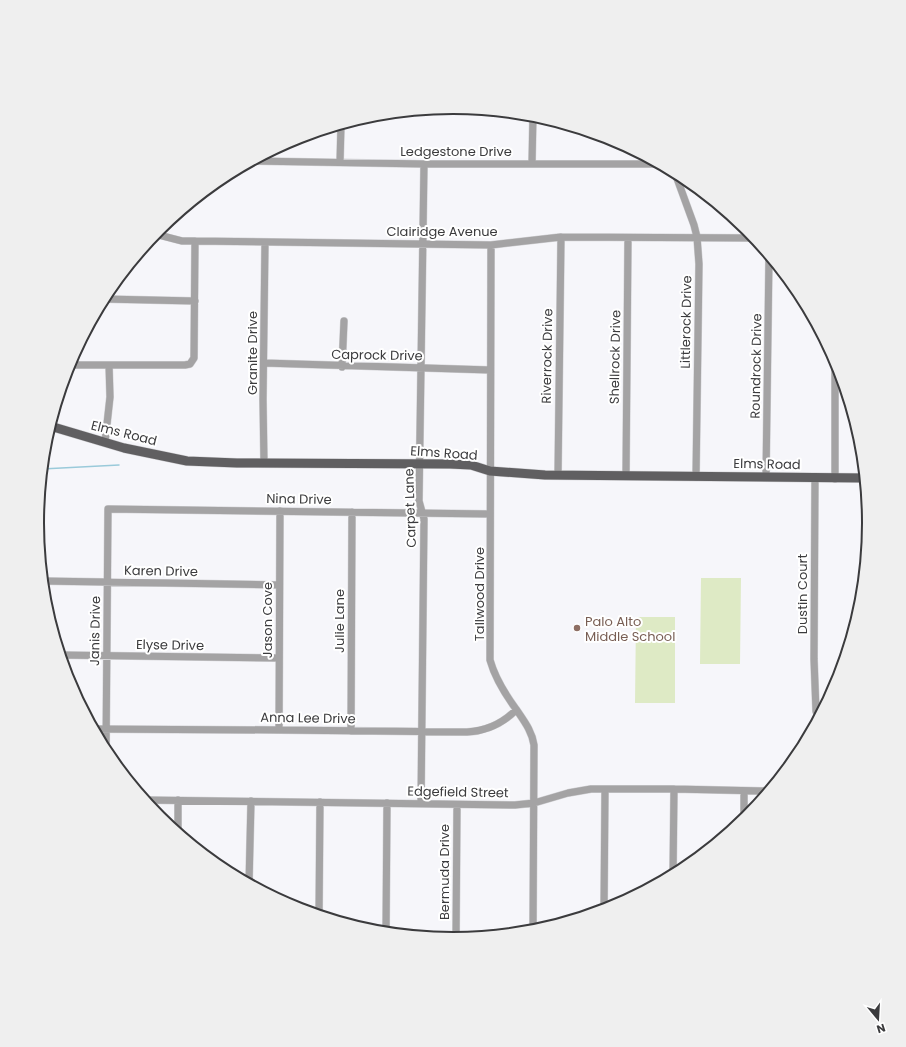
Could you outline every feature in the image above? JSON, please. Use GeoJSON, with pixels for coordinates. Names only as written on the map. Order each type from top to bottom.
{"type":"FeatureCollection","features":[{"type":"Feature","properties":{"kind":"main road","name":"Elms Road"},"geometry":{"type":"LineString","coordinates":[[56,428],[124,448],[187,461],[471,465],[490,471],[558,475],[860,478]]}},
{"type":"Feature","properties":{"kind":"street"},"geometry":{"type":"LineString","coordinates":[[532,163],[533,122]]}},
{"type":"Feature","properties":{"kind":"street"},"geometry":{"type":"LineString","coordinates":[[340,162],[341,130]]}},
{"type":"Feature","properties":{"kind":"street","name":"Ledgestone Drive"},"geometry":{"type":"LineString","coordinates":[[264,161],[424,164],[648,164]]}},
{"type":"Feature","properties":{"kind":"street","name":"Carpet Lane"},"geometry":{"type":"LineString","coordinates":[[421,804],[424,527],[419,501],[424,164]]}},
{"type":"Feature","properties":{"kind":"street","name":"Littlerock Drive"},"geometry":{"type":"LineString","coordinates":[[679,182],[696,237],[699,264],[696,477]]}},
{"type":"Feature","properties":{"kind":"street","name":"Clairidge Avenue"},"geometry":{"type":"LineString","coordinates":[[162,236],[182,241],[195,242],[423,243],[491,245],[560,237],[746,238]]}},
{"type":"Feature","properties":{"kind":"street","name":"Riverrock Drive"},"geometry":{"type":"LineString","coordinates":[[558,475],[560,237]]}},
{"type":"Feature","properties":{"kind":"street","name":"Shellrock Drive"},"geometry":{"type":"LineString","coordinates":[[626,476],[628,238]]}},
{"type":"Feature","properties":{"kind":"street"},"geometry":{"type":"LineString","coordinates":[[76,365],[190,364],[194,358],[195,242]]}},
{"type":"Feature","properties":{"kind":"street","name":"Granite Drive"},"geometry":{"type":"LineString","coordinates":[[264,463],[265,243]]}},
{"type":"Feature","properties":{"kind":"street","name":"Tallwood Drive"},"geometry":{"type":"LineString","coordinates":[[491,245],[490,660],[498,682],[526,723],[533,737],[533,925]]}},
{"type":"Feature","properties":{"kind":"street","name":"Roundrock Drive"},"geometry":{"type":"LineString","coordinates":[[766,477],[769,264]]}},
{"type":"Feature","properties":{"kind":"street"},"geometry":{"type":"LineString","coordinates":[[111,299],[195,300]]}},
{"type":"Feature","properties":{"kind":"street"},"geometry":{"type":"LineString","coordinates":[[342,367],[344,321]]}},
{"type":"Feature","properties":{"kind":"street","name":"Caprock Drive"},"geometry":{"type":"LineString","coordinates":[[264,363],[342,367],[490,370]]}},
{"type":"Feature","properties":{"kind":"street"},"geometry":{"type":"LineString","coordinates":[[105,442],[110,397],[109,366]]}},
{"type":"Feature","properties":{"kind":"street"},"geometry":{"type":"LineString","coordinates":[[835,378],[835,479]]}},
{"type":"Feature","properties":{"kind":"street","name":"Dustin Court"},"geometry":{"type":"LineString","coordinates":[[814,478],[814,659],[816,711]]}},
{"type":"Feature","properties":{"kind":"street","name":"Nina Drive"},"geometry":{"type":"LineString","coordinates":[[108,509],[490,514]]}},
{"type":"Feature","properties":{"kind":"street","name":"Janis Drive"},"geometry":{"type":"LineString","coordinates":[[106,740],[108,509]]}},
{"type":"Feature","properties":{"kind":"street","name":"Jason Cove"},"geometry":{"type":"LineString","coordinates":[[279,730],[280,511]]}},
{"type":"Feature","properties":{"kind":"street","name":"Julie Lane"},"geometry":{"type":"LineString","coordinates":[[350,731],[352,512]]}},
{"type":"Feature","properties":{"kind":"street","name":"Karen Drive"},"geometry":{"type":"LineString","coordinates":[[48,581],[279,585]]}},
{"type":"Feature","properties":{"kind":"street","name":"Elyse Drive"},"geometry":{"type":"LineString","coordinates":[[66,655],[279,658]]}},
{"type":"Feature","properties":{"kind":"street","name":"Anna Lee Drive"},"geometry":{"type":"LineString","coordinates":[[100,729],[477,732],[503,722],[516,710]]}},
{"type":"Feature","properties":{"kind":"street"},"geometry":{"type":"LineString","coordinates":[[673,868],[674,789]]}},
{"type":"Feature","properties":{"kind":"street","name":"Edgefield Street"},"geometry":{"type":"LineString","coordinates":[[152,800],[515,805],[534,803],[580,791],[674,789],[763,791]]}},
{"type":"Feature","properties":{"kind":"street"},"geometry":{"type":"LineString","coordinates":[[604,903],[606,790]]}},
{"type":"Feature","properties":{"kind":"street"},"geometry":{"type":"LineString","coordinates":[[744,790],[744,811]]}},
{"type":"Feature","properties":{"kind":"street"},"geometry":{"type":"LineString","coordinates":[[178,800],[178,826]]}},
{"type":"Feature","properties":{"kind":"street"},"geometry":{"type":"LineString","coordinates":[[250,879],[251,801]]}},
{"type":"Feature","properties":{"kind":"street"},"geometry":{"type":"LineString","coordinates":[[319,910],[320,802]]}},
{"type":"Feature","properties":{"kind":"street"},"geometry":{"type":"LineString","coordinates":[[386,927],[387,803]]}},
{"type":"Feature","properties":{"kind":"street","name":"Bermuda Drive"},"geometry":{"type":"LineString","coordinates":[[456,932],[457,805]]}},
{"type":"Feature","properties":{"kind":"green space"},"geometry":{"type":"Polygon","coordinates":[[[701,578],[741,578],[740,664],[700,664],[701,578]]]}},
{"type":"Feature","properties":{"kind":"green space"},"geometry":{"type":"Polygon","coordinates":[[[636,617],[675,617],[675,703],[635,703],[636,617]]]}},
{"type":"Feature","properties":{"kind":"waterway"},"geometry":{"type":"LineString","coordinates":[[47,469],[119,465]]}},
{"type":"Feature","properties":{"kind":"place","name":"Palo Alto Middle School"},"geometry":{"type":"Point","coordinates":[577,628]}}]}
